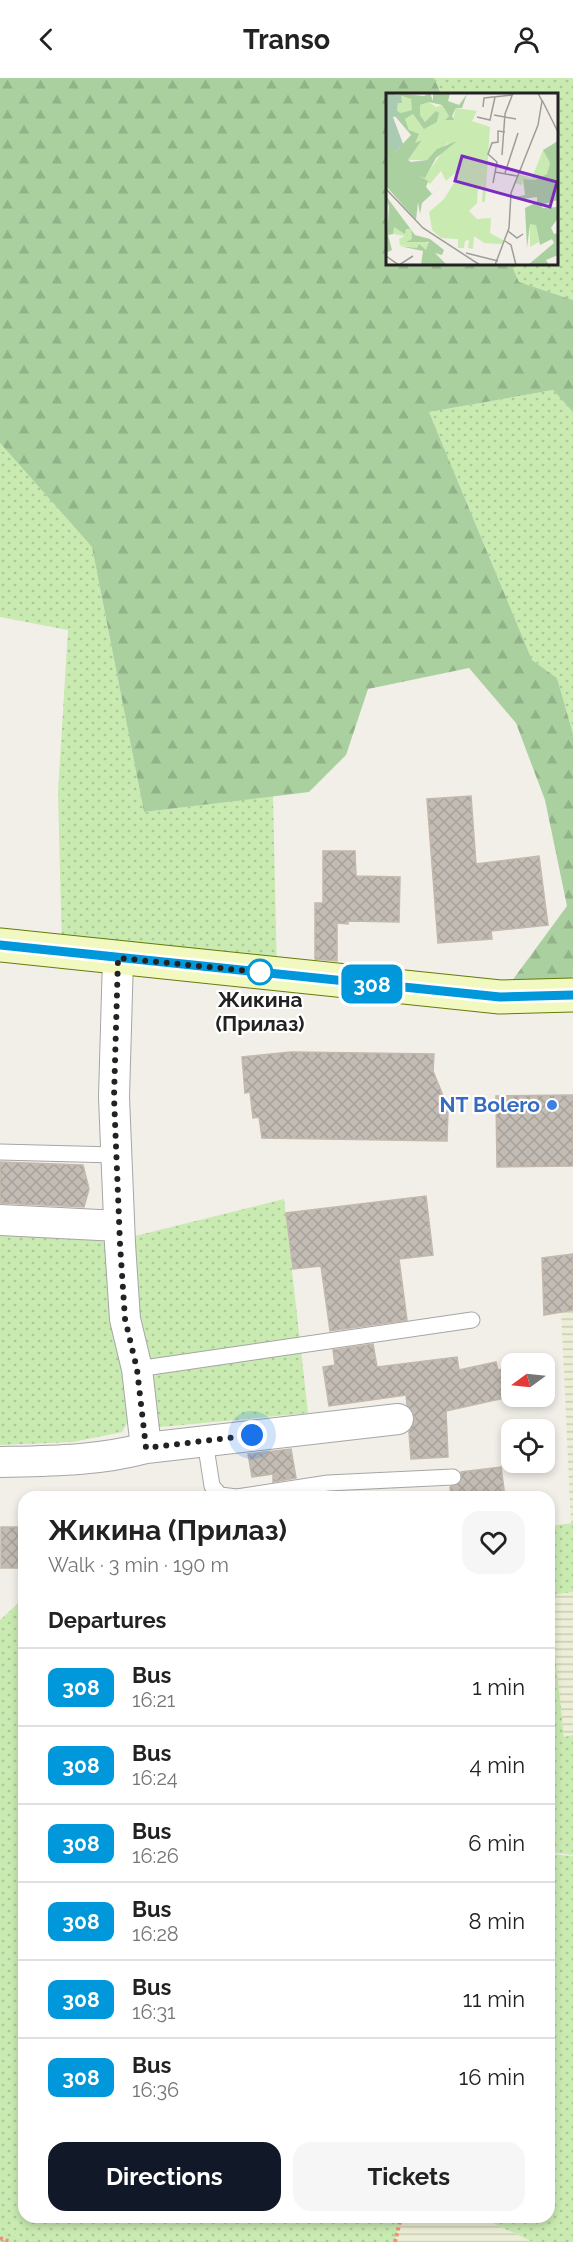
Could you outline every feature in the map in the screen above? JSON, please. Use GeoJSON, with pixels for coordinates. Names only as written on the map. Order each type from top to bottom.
{"type":"FeatureCollection","features":[{"type":"Feature","properties":{"kind":"street"},"geometry":{"type":"LineString","coordinates":[[0,945],[500,997],[573,995]]}},
{"type":"Feature","properties":{"kind":"street"},"geometry":{"type":"LineString","coordinates":[[118,958],[115,1011],[119,1226],[125,1319],[137,1369],[146,1448]]}},
{"type":"Feature","properties":{"kind":"street"},"geometry":{"type":"LineString","coordinates":[[0,1220],[119,1226]]}},
{"type":"Feature","properties":{"kind":"street"},"geometry":{"type":"LineString","coordinates":[[0,1462],[79,1461],[117,1456],[146,1448],[398,1419]]}},
{"type":"Feature","properties":{"kind":"lane"},"geometry":{"type":"LineString","coordinates":[[0,1152],[116,1155]]}},
{"type":"Feature","properties":{"kind":"lane"},"geometry":{"type":"LineString","coordinates":[[137,1369],[472,1320]]}},
{"type":"Feature","properties":{"kind":"lane"},"geometry":{"type":"LineString","coordinates":[[205,1441],[212,1486],[216,1491]]}},
{"type":"Feature","properties":{"kind":"lane"},"geometry":{"type":"LineString","coordinates":[[279,1491],[328,1484],[453,1477]]}},
{"type":"Feature","properties":{"kind":"path"},"geometry":{"type":"LineString","coordinates":[[395,2242],[400,2223]]}},
{"type":"Feature","properties":{"kind":"path"},"geometry":{"type":"LineString","coordinates":[[0,2238],[10,2242]]}},
{"type":"Feature","properties":{"kind":"green space"},"geometry":{"type":"Polygon","coordinates":[[[0,78],[434,78],[441,93],[386,93],[386,266],[512,266],[519,282],[573,300],[573,412],[553,390],[429,412],[532,660],[557,678],[573,734],[573,974],[570,995],[500,997],[567,906],[545,800],[516,723],[469,668],[368,689],[346,755],[309,792],[144,812],[92,547],[0,443],[0,78]]]}},
{"type":"Feature","properties":{"kind":"green space"},"geometry":{"type":"Polygon","coordinates":[[[434,78],[573,78],[573,300],[519,282],[512,266],[558,266],[558,93],[441,93],[434,78]]]}},
{"type":"Feature","properties":{"kind":"green space"},"geometry":{"type":"Polygon","coordinates":[[[553,390],[573,412],[573,734],[557,678],[532,660],[429,412],[553,390]]]}},
{"type":"Feature","properties":{"kind":"green space"},"geometry":{"type":"Polygon","coordinates":[[[0,443],[92,547],[144,812],[273,796],[277,974],[62,951],[58,792],[68,630],[0,617],[0,443]]]}},
{"type":"Feature","properties":{"kind":"green space"},"geometry":{"type":"Polygon","coordinates":[[[284,1199],[308,1413],[140,1429],[133,1412],[122,1432],[73,1442],[0,1445],[0,1232],[135,1236],[284,1199]]]}},
{"type":"Feature","properties":{"kind":"green space"},"geometry":{"type":"Polygon","coordinates":[[[573,1309],[573,1523],[571,1524],[561,1311],[573,1309]]]}},
{"type":"Feature","properties":{"kind":"green space"},"geometry":{"type":"Polygon","coordinates":[[[573,1523],[573,1592],[555,1594],[555,1525],[573,1523]]]}},
{"type":"Feature","properties":{"kind":"green space"},"geometry":{"type":"Polygon","coordinates":[[[573,1592],[573,1735],[564,1737],[555,1653],[555,1594],[573,1592]]]}},
{"type":"Feature","properties":{"kind":"green space"},"geometry":{"type":"Polygon","coordinates":[[[18,1604],[18,2223],[400,2223],[395,2242],[0,2242],[0,1620],[18,1604]]]}},
{"type":"Feature","properties":{"kind":"green space"},"geometry":{"type":"Polygon","coordinates":[[[555,1653],[564,1737],[573,1735],[573,1855],[555,1853],[555,1653]]]}},
{"type":"Feature","properties":{"kind":"green space"},"geometry":{"type":"Polygon","coordinates":[[[555,1854],[573,1856],[573,2242],[533,2242],[493,2223],[555,2223],[555,1854]]]}},
{"type":"Feature","properties":{"kind":"green space"},"geometry":{"type":"Polygon","coordinates":[[[400,2223],[493,2223],[533,2242],[395,2242],[400,2223]]]}},
{"type":"Feature","properties":{"kind":"building"},"geometry":{"type":"Polygon","coordinates":[[[471,796],[476,864],[539,856],[548,925],[491,931],[492,939],[438,943],[427,799],[471,796]]]}},
{"type":"Feature","properties":{"kind":"building"},"geometry":{"type":"Polygon","coordinates":[[[323,851],[355,851],[356,876],[400,877],[399,922],[348,921],[348,924],[337,923],[337,961],[315,959],[315,903],[323,903],[323,851]]]}},
{"type":"Feature","properties":{"kind":"building"},"geometry":{"type":"Polygon","coordinates":[[[291,1052],[434,1054],[433,1071],[448,1108],[447,1141],[262,1138],[259,1117],[253,1118],[250,1092],[245,1093],[242,1057],[291,1052]]]}},
{"type":"Feature","properties":{"kind":"building"},"geometry":{"type":"Polygon","coordinates":[[[573,1095],[573,1166],[497,1167],[496,1096],[573,1095]]]}},
{"type":"Feature","properties":{"kind":"building"},"geometry":{"type":"Polygon","coordinates":[[[0,1162],[83,1165],[89,1189],[84,1207],[0,1203],[0,1162]]]}},
{"type":"Feature","properties":{"kind":"building"},"geometry":{"type":"Polygon","coordinates":[[[426,1196],[433,1255],[399,1259],[407,1320],[330,1331],[321,1266],[293,1269],[286,1213],[426,1196]]]}},
{"type":"Feature","properties":{"kind":"building"},"geometry":{"type":"Polygon","coordinates":[[[573,1254],[573,1310],[544,1315],[542,1258],[573,1254]]]}},
{"type":"Feature","properties":{"kind":"building"},"geometry":{"type":"Polygon","coordinates":[[[373,1344],[377,1367],[457,1357],[459,1370],[496,1362],[498,1370],[501,1369],[501,1399],[446,1411],[448,1457],[411,1459],[409,1432],[415,1418],[407,1405],[406,1395],[329,1406],[323,1367],[335,1365],[333,1350],[373,1344]]]}},
{"type":"Feature","properties":{"kind":"building"},"geometry":{"type":"Polygon","coordinates":[[[291,1449],[296,1478],[273,1482],[273,1474],[252,1477],[248,1454],[291,1449]]]}},
{"type":"Feature","properties":{"kind":"building"},"geometry":{"type":"Polygon","coordinates":[[[501,1467],[504,1491],[450,1491],[450,1487],[461,1482],[461,1472],[501,1467]]]}},
{"type":"Feature","properties":{"kind":"building"},"geometry":{"type":"Polygon","coordinates":[[[1,1527],[18,1527],[18,1568],[1,1568],[1,1527]]]}},
{"type":"Feature","properties":{"kind":"bus line","name":"308"},"geometry":{"type":"LineString","coordinates":[[0,945],[500,997],[539,998],[573,995]]}},
{"type":"Feature","properties":{"kind":"place","name":"Жикина (Прилаз)"},"geometry":{"type":"Point","coordinates":[260,972]}},
{"type":"Feature","properties":{"kind":"place","name":"NT Bolero"},"geometry":{"type":"Point","coordinates":[552,1105]}},
{"type":"Feature","properties":{"kind":"route"},"geometry":{"type":"LineString","coordinates":[[252,1435],[146,1448],[137,1369],[125,1319],[123,1297],[115,1136],[115,1001],[118,958],[260,972]]}}]}
